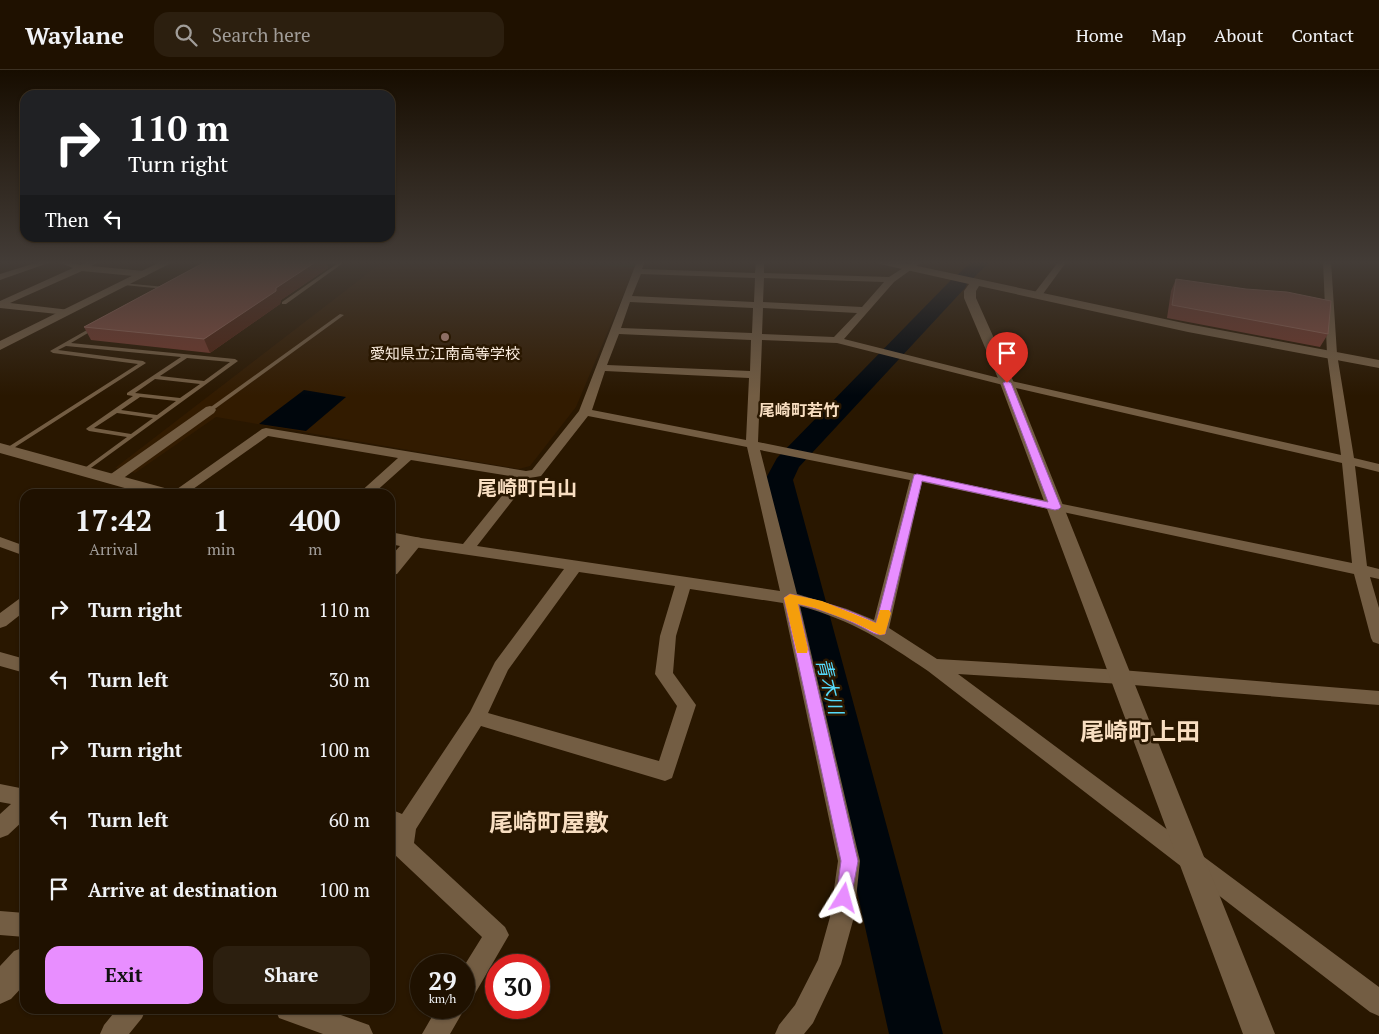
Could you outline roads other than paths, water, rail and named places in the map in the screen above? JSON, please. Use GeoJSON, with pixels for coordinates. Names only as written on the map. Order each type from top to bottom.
{"type":"FeatureCollection","features":[{"type":"Feature","properties":{"kind":"street"},"geometry":{"type":"LineString","coordinates":[[9,306],[67,312]]}},
{"type":"Feature","properties":{"kind":"street"},"geometry":{"type":"LineString","coordinates":[[0,346],[79,306]]}},
{"type":"Feature","properties":{"kind":"street"},"geometry":{"type":"LineString","coordinates":[[184,489],[266,432],[526,475],[536,473],[585,412],[625,306]]}},
{"type":"Feature","properties":{"kind":"street"},"geometry":{"type":"LineString","coordinates":[[758,306],[752,444],[794,599],[849,861],[842,917],[829,964],[804,1014],[788,1034]]}},
{"type":"Feature","properties":{"kind":"street"},"geometry":{"type":"LineString","coordinates":[[793,306],[864,310]]}},
{"type":"Feature","properties":{"kind":"street"},"geometry":{"type":"LineString","coordinates":[[837,340],[868,306]]}},
{"type":"Feature","properties":{"kind":"street"},"geometry":{"type":"LineString","coordinates":[[973,306],[1007,383],[1259,1034]]}},
{"type":"Feature","properties":{"kind":"street"},"geometry":{"type":"LineString","coordinates":[[1084,306],[1379,364]]}},
{"type":"Feature","properties":{"kind":"street"},"geometry":{"type":"LineString","coordinates":[[1329,306],[1332,354],[1348,461],[1360,569],[1379,638]]}},
{"type":"Feature","properties":{"kind":"street"},"geometry":{"type":"LineString","coordinates":[[616,331],[837,340],[1007,383],[1379,468]]}},
{"type":"Feature","properties":{"kind":"street"},"geometry":{"type":"LineString","coordinates":[[601,368],[756,375]]}},
{"type":"Feature","properties":{"kind":"street"},"geometry":{"type":"LineString","coordinates":[[113,479],[210,410]]}},
{"type":"Feature","properties":{"kind":"street"},"geometry":{"type":"LineString","coordinates":[[585,412],[917,477],[1379,574]]}},
{"type":"Feature","properties":{"kind":"street"},"geometry":{"type":"LineString","coordinates":[[3,449],[148,489]]}},
{"type":"Feature","properties":{"kind":"street"},"geometry":{"type":"LineString","coordinates":[[371,489],[408,456]]}},
{"type":"Feature","properties":{"kind":"street"},"geometry":{"type":"LineString","coordinates":[[466,550],[526,475]]}},
{"type":"Feature","properties":{"kind":"street"},"geometry":{"type":"LineString","coordinates":[[880,631],[917,477]]}},
{"type":"Feature","properties":{"kind":"street"},"geometry":{"type":"LineString","coordinates":[[395,539],[794,599],[817,604],[857,619],[880,631],[934,666],[1379,1003]]}},
{"type":"Feature","properties":{"kind":"street"},"geometry":{"type":"LineString","coordinates":[[0,542],[20,549]]}},
{"type":"Feature","properties":{"kind":"street"},"geometry":{"type":"LineString","coordinates":[[395,563],[414,542]]}},
{"type":"Feature","properties":{"kind":"street"},"geometry":{"type":"LineString","coordinates":[[475,970],[497,935],[402,847],[398,822],[476,717],[501,667],[575,566]]}},
{"type":"Feature","properties":{"kind":"street"},"geometry":{"type":"LineString","coordinates":[[476,717],[665,772],[687,705],[664,674],[668,636],[684,582]]}},
{"type":"Feature","properties":{"kind":"street"},"geometry":{"type":"LineString","coordinates":[[0,622],[20,607]]}},
{"type":"Feature","properties":{"kind":"street"},"geometry":{"type":"LineString","coordinates":[[0,659],[20,665]]}},
{"type":"Feature","properties":{"kind":"street"},"geometry":{"type":"LineString","coordinates":[[934,666],[1121,677],[1379,698]]}},
{"type":"Feature","properties":{"kind":"street"},"geometry":{"type":"LineString","coordinates":[[0,793],[20,797]]}},
{"type":"Feature","properties":{"kind":"street"},"geometry":{"type":"LineString","coordinates":[[0,828],[20,810]]}},
{"type":"Feature","properties":{"kind":"street"},"geometry":{"type":"LineString","coordinates":[[0,923],[20,925]]}},
{"type":"Feature","properties":{"kind":"street"},"geometry":{"type":"LineString","coordinates":[[0,988],[20,967]]}},
{"type":"Feature","properties":{"kind":"street"},"geometry":{"type":"LineString","coordinates":[[113,1034],[129,1014]]}},
{"type":"Feature","properties":{"kind":"street"},"geometry":{"type":"LineString","coordinates":[[302,1014],[360,1034]]}},
{"type":"Feature","properties":{"kind":"street"},"geometry":{"type":"LineString","coordinates":[[435,1034],[445,1019]]}},
{"type":"Feature","properties":{"kind":"lane"},"geometry":{"type":"LineString","coordinates":[[210,410],[342,315]]}},
{"type":"Feature","properties":{"kind":"lane"},"geometry":{"type":"LineString","coordinates":[[3,449],[143,363],[53,351],[98,325]]}},
{"type":"Feature","properties":{"kind":"lane"},"geometry":{"type":"LineString","coordinates":[[66,344],[235,361],[84,471]]}},
{"type":"Feature","properties":{"kind":"lane"},"geometry":{"type":"LineString","coordinates":[[108,358],[122,350]]}},
{"type":"Feature","properties":{"kind":"lane"},"geometry":{"type":"LineString","coordinates":[[181,400],[130,394],[186,356]]}},
{"type":"Feature","properties":{"kind":"lane"},"geometry":{"type":"LineString","coordinates":[[154,378],[205,382]]}},
{"type":"Feature","properties":{"kind":"lane"},"geometry":{"type":"LineString","coordinates":[[131,436],[89,429],[139,395]]}},
{"type":"Feature","properties":{"kind":"lane"},"geometry":{"type":"LineString","coordinates":[[116,411],[158,417]]}},
{"type":"Feature","properties":{"kind":"waterway","name":"青木川"},"geometry":{"type":"LineString","coordinates":[[916,1034],[779,480],[787,464],[937,306]]}},
{"type":"Feature","properties":{"kind":"place","name":"愛知県立江南高等学校"},"geometry":{"type":"Point","coordinates":[445,337]}},
{"type":"Feature","properties":{"kind":"district","name":"尾崎町若竹"},"geometry":{"type":"Point","coordinates":[799,410]}},
{"type":"Feature","properties":{"kind":"district","name":"尾崎町白山"},"geometry":{"type":"Point","coordinates":[527,488]}},
{"type":"Feature","properties":{"kind":"district","name":"尾崎町上田"},"geometry":{"type":"Point","coordinates":[1140,732]}},
{"type":"Feature","properties":{"kind":"district","name":"尾崎町屋敷"},"geometry":{"type":"Point","coordinates":[549,823]}}]}
